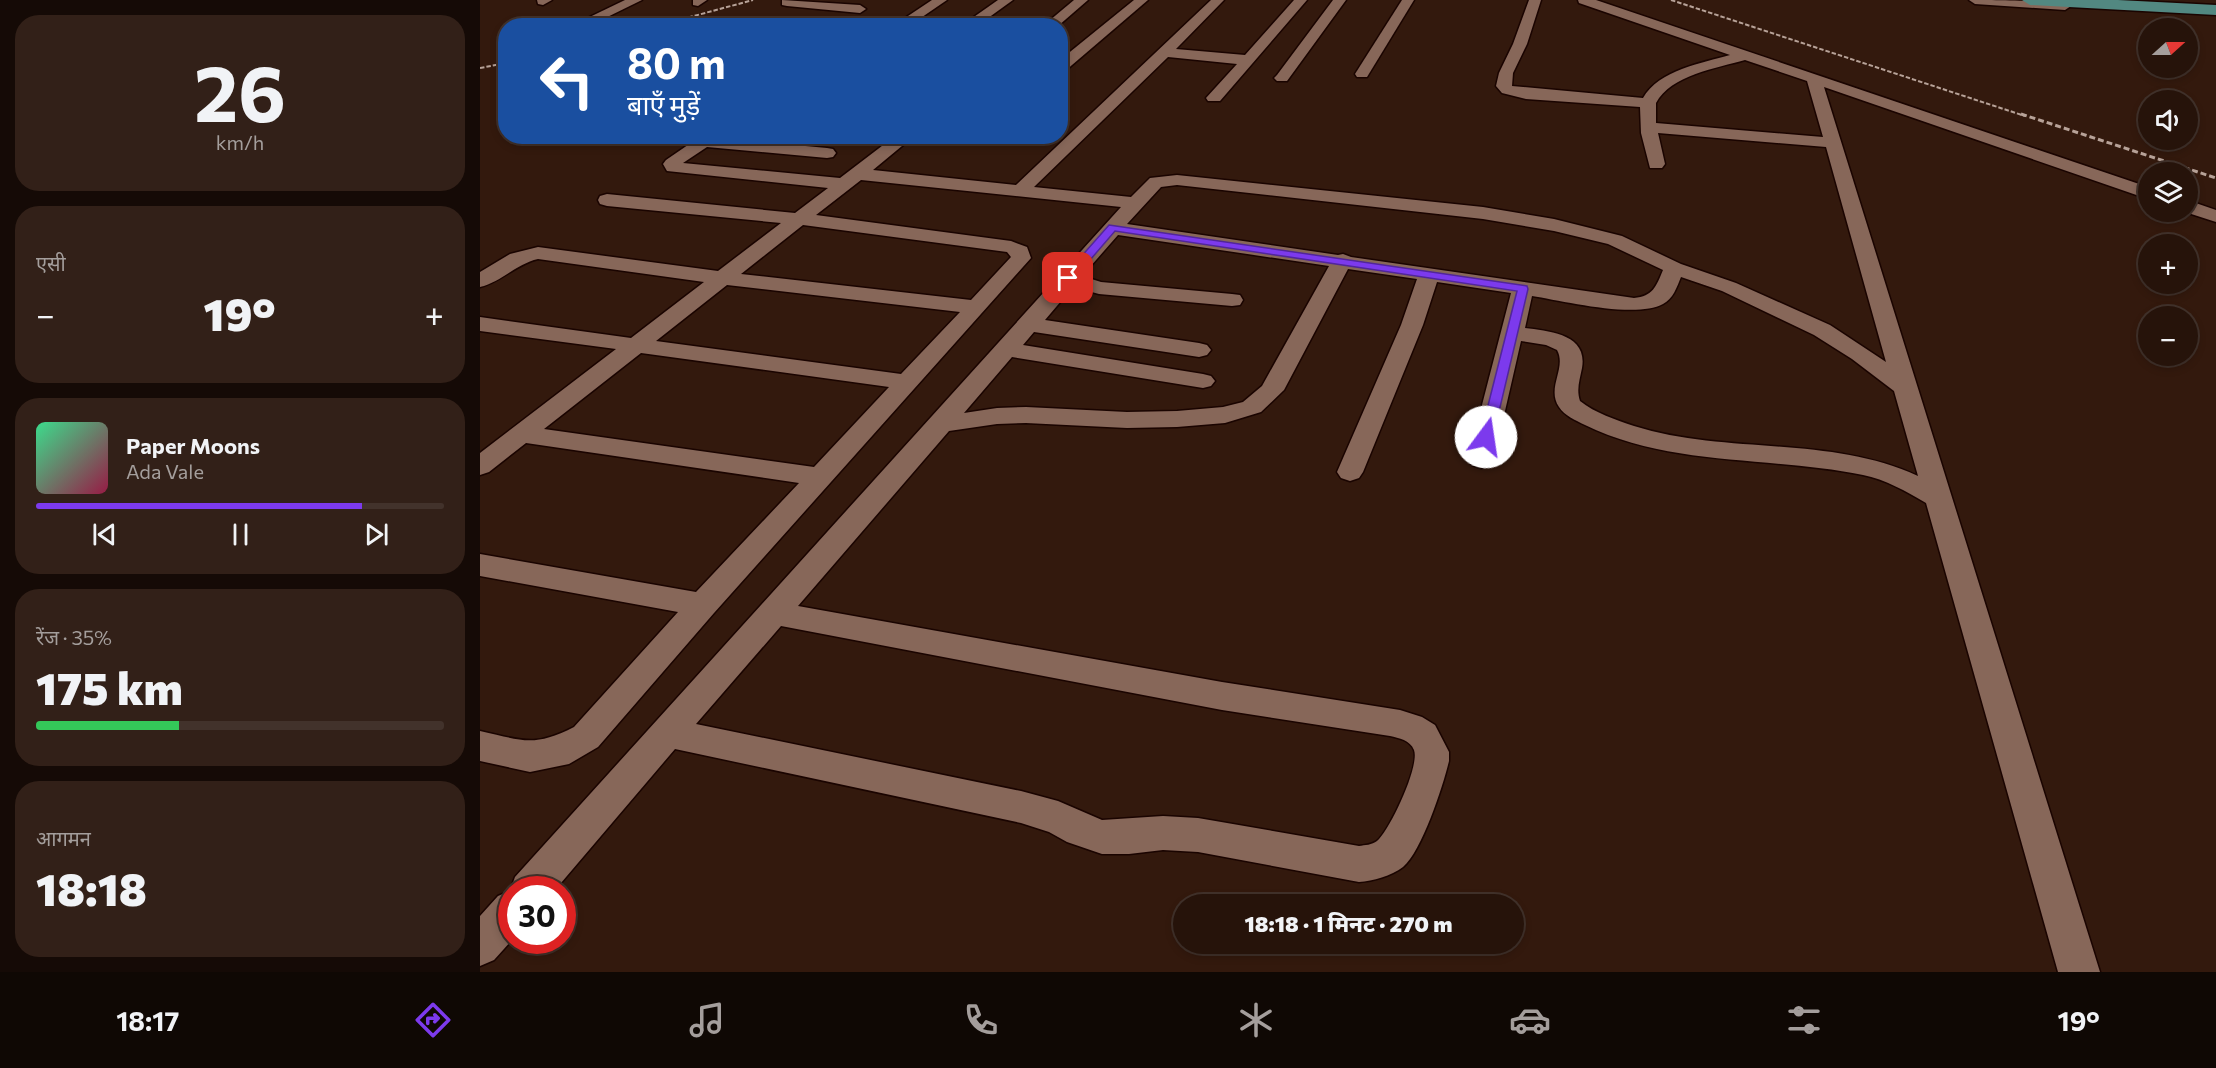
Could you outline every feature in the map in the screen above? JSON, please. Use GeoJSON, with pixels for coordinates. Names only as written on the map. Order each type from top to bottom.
{"type":"FeatureCollection","features":[{"type":"Feature","properties":{"kind":"main road"},"geometry":{"type":"LineString","coordinates":[[2030,0],[2216,12]]}},
{"type":"Feature","properties":{"kind":"street"},"geometry":{"type":"LineString","coordinates":[[595,18],[636,0]]}},
{"type":"Feature","properties":{"kind":"street"},"geometry":{"type":"LineString","coordinates":[[843,18],[875,0]]}},
{"type":"Feature","properties":{"kind":"street"},"geometry":{"type":"LineString","coordinates":[[912,18],[940,0]]}},
{"type":"Feature","properties":{"kind":"street"},"geometry":{"type":"LineString","coordinates":[[980,18],[1007,0]]}},
{"type":"Feature","properties":{"kind":"street"},"geometry":{"type":"LineString","coordinates":[[1059,18],[1082,0]]}},
{"type":"Feature","properties":{"kind":"street"},"geometry":{"type":"LineString","coordinates":[[1068,61],[1142,0]]}},
{"type":"Feature","properties":{"kind":"street"},"geometry":{"type":"LineString","coordinates":[[1022,189],[1218,0]]}},
{"type":"Feature","properties":{"kind":"street"},"geometry":{"type":"LineString","coordinates":[[1214,98],[1301,0]]}},
{"type":"Feature","properties":{"kind":"street"},"geometry":{"type":"LineString","coordinates":[[1282,78],[1340,0]]}},
{"type":"Feature","properties":{"kind":"street"},"geometry":{"type":"LineString","coordinates":[[1362,74],[1408,0]]}},
{"type":"Feature","properties":{"kind":"street"},"geometry":{"type":"LineString","coordinates":[[1535,0],[1520,44],[1506,73],[1504,86],[1507,90],[1526,94],[1648,103]]}},
{"type":"Feature","properties":{"kind":"street"},"geometry":{"type":"LineString","coordinates":[[1584,0],[2138,190]]}},
{"type":"Feature","properties":{"kind":"street"},"geometry":{"type":"LineString","coordinates":[[1975,0],[2216,12]]}},
{"type":"Feature","properties":{"kind":"street"},"geometry":{"type":"LineString","coordinates":[[787,2],[860,9]]}},
{"type":"Feature","properties":{"kind":"street"},"geometry":{"type":"LineString","coordinates":[[1164,52],[1223,59],[1249,59]]}},
{"type":"Feature","properties":{"kind":"street"},"geometry":{"type":"LineString","coordinates":[[1656,164],[1649,127],[1648,103],[1654,92],[1672,80],[1746,55]]}},
{"type":"Feature","properties":{"kind":"street"},"geometry":{"type":"LineString","coordinates":[[1814,79],[2079,972]]}},
{"type":"Feature","properties":{"kind":"street"},"geometry":{"type":"LineString","coordinates":[[1649,127],[1834,143]]}},
{"type":"Feature","properties":{"kind":"street"},"geometry":{"type":"LineString","coordinates":[[700,144],[677,159],[672,164],[673,168],[1022,189],[1135,203]]}},
{"type":"Feature","properties":{"kind":"street"},"geometry":{"type":"LineString","coordinates":[[750,144],[827,153]]}},
{"type":"Feature","properties":{"kind":"street"},"geometry":{"type":"LineString","coordinates":[[480,466],[896,144]]}},
{"type":"Feature","properties":{"kind":"street"},"geometry":{"type":"LineString","coordinates":[[541,876],[1068,278],[1156,182],[1177,180],[1419,205],[1554,225],[1605,237],[1636,248],[1674,268],[1729,287],[1822,330],[1860,354],[1906,388]]}},
{"type":"Feature","properties":{"kind":"street"},"geometry":{"type":"LineString","coordinates":[[480,746],[530,757],[557,753],[586,737],[703,605],[1021,258],[1020,251],[1011,248],[799,219],[607,200]]}},
{"type":"Feature","properties":{"kind":"street"},"geometry":{"type":"LineString","coordinates":[[2198,210],[2216,216]]}},
{"type":"Feature","properties":{"kind":"street"},"geometry":{"type":"LineString","coordinates":[[1113,228],[1343,260],[1634,305],[1653,303],[1663,296],[1674,268]]}},
{"type":"Feature","properties":{"kind":"street"},"geometry":{"type":"LineString","coordinates":[[480,281],[517,258],[537,253],[723,278],[976,307]]}},
{"type":"Feature","properties":{"kind":"street"},"geometry":{"type":"LineString","coordinates":[[939,425],[997,416],[1026,415],[1127,420],[1178,419],[1225,415],[1252,407],[1272,390],[1343,260]]}},
{"type":"Feature","properties":{"kind":"street"},"geometry":{"type":"LineString","coordinates":[[1350,472],[1412,325],[1429,273]]}},
{"type":"Feature","properties":{"kind":"street"},"geometry":{"type":"LineString","coordinates":[[1068,278],[1099,288],[1232,300]]}},
{"type":"Feature","properties":{"kind":"street"},"geometry":{"type":"LineString","coordinates":[[1481,459],[1523,289]]}},
{"type":"Feature","properties":{"kind":"street"},"geometry":{"type":"LineString","coordinates":[[480,324],[907,382]]}},
{"type":"Feature","properties":{"kind":"street"},"geometry":{"type":"LineString","coordinates":[[1028,324],[1199,350]]}},
{"type":"Feature","properties":{"kind":"street"},"geometry":{"type":"LineString","coordinates":[[1512,333],[1566,345],[1571,351],[1572,358],[1564,397],[1568,404],[1576,410],[1624,431],[1663,441],[1863,465],[1912,482],[1939,498]]}},
{"type":"Feature","properties":{"kind":"street"},"geometry":{"type":"LineString","coordinates":[[1005,350],[1203,381]]}},
{"type":"Feature","properties":{"kind":"street"},"geometry":{"type":"LineString","coordinates":[[520,434],[820,477]]}},
{"type":"Feature","properties":{"kind":"street"},"geometry":{"type":"LineString","coordinates":[[480,565],[703,605]]}},
{"type":"Feature","properties":{"kind":"street"},"geometry":{"type":"LineString","coordinates":[[667,733],[1020,807],[1058,818],[1080,830],[1102,837],[1163,833],[1198,835],[1359,864],[1371,863],[1392,852],[1405,832],[1430,768],[1432,752],[1426,738],[1414,728],[1390,722],[1222,696],[773,613]]}},
{"type":"Feature","properties":{"kind":"street"},"geometry":{"type":"LineString","coordinates":[[480,946],[498,926]]}},
{"type":"Feature","properties":{"kind":"railway"},"geometry":{"type":"LineString","coordinates":[[687,18],[753,0]]}},
{"type":"Feature","properties":{"kind":"railway"},"geometry":{"type":"LineString","coordinates":[[1671,0],[2025,116]]}},
{"type":"Feature","properties":{"kind":"railway"},"geometry":{"type":"LineString","coordinates":[[480,68],[498,65]]}},
{"type":"Feature","properties":{"kind":"railway"},"geometry":{"type":"LineString","coordinates":[[2021,114],[2216,178]]}},
{"type":"Feature","properties":{"kind":"route"},"geometry":{"type":"LineString","coordinates":[[1068,278],[1113,228],[1523,289],[1486,437]]}}]}
